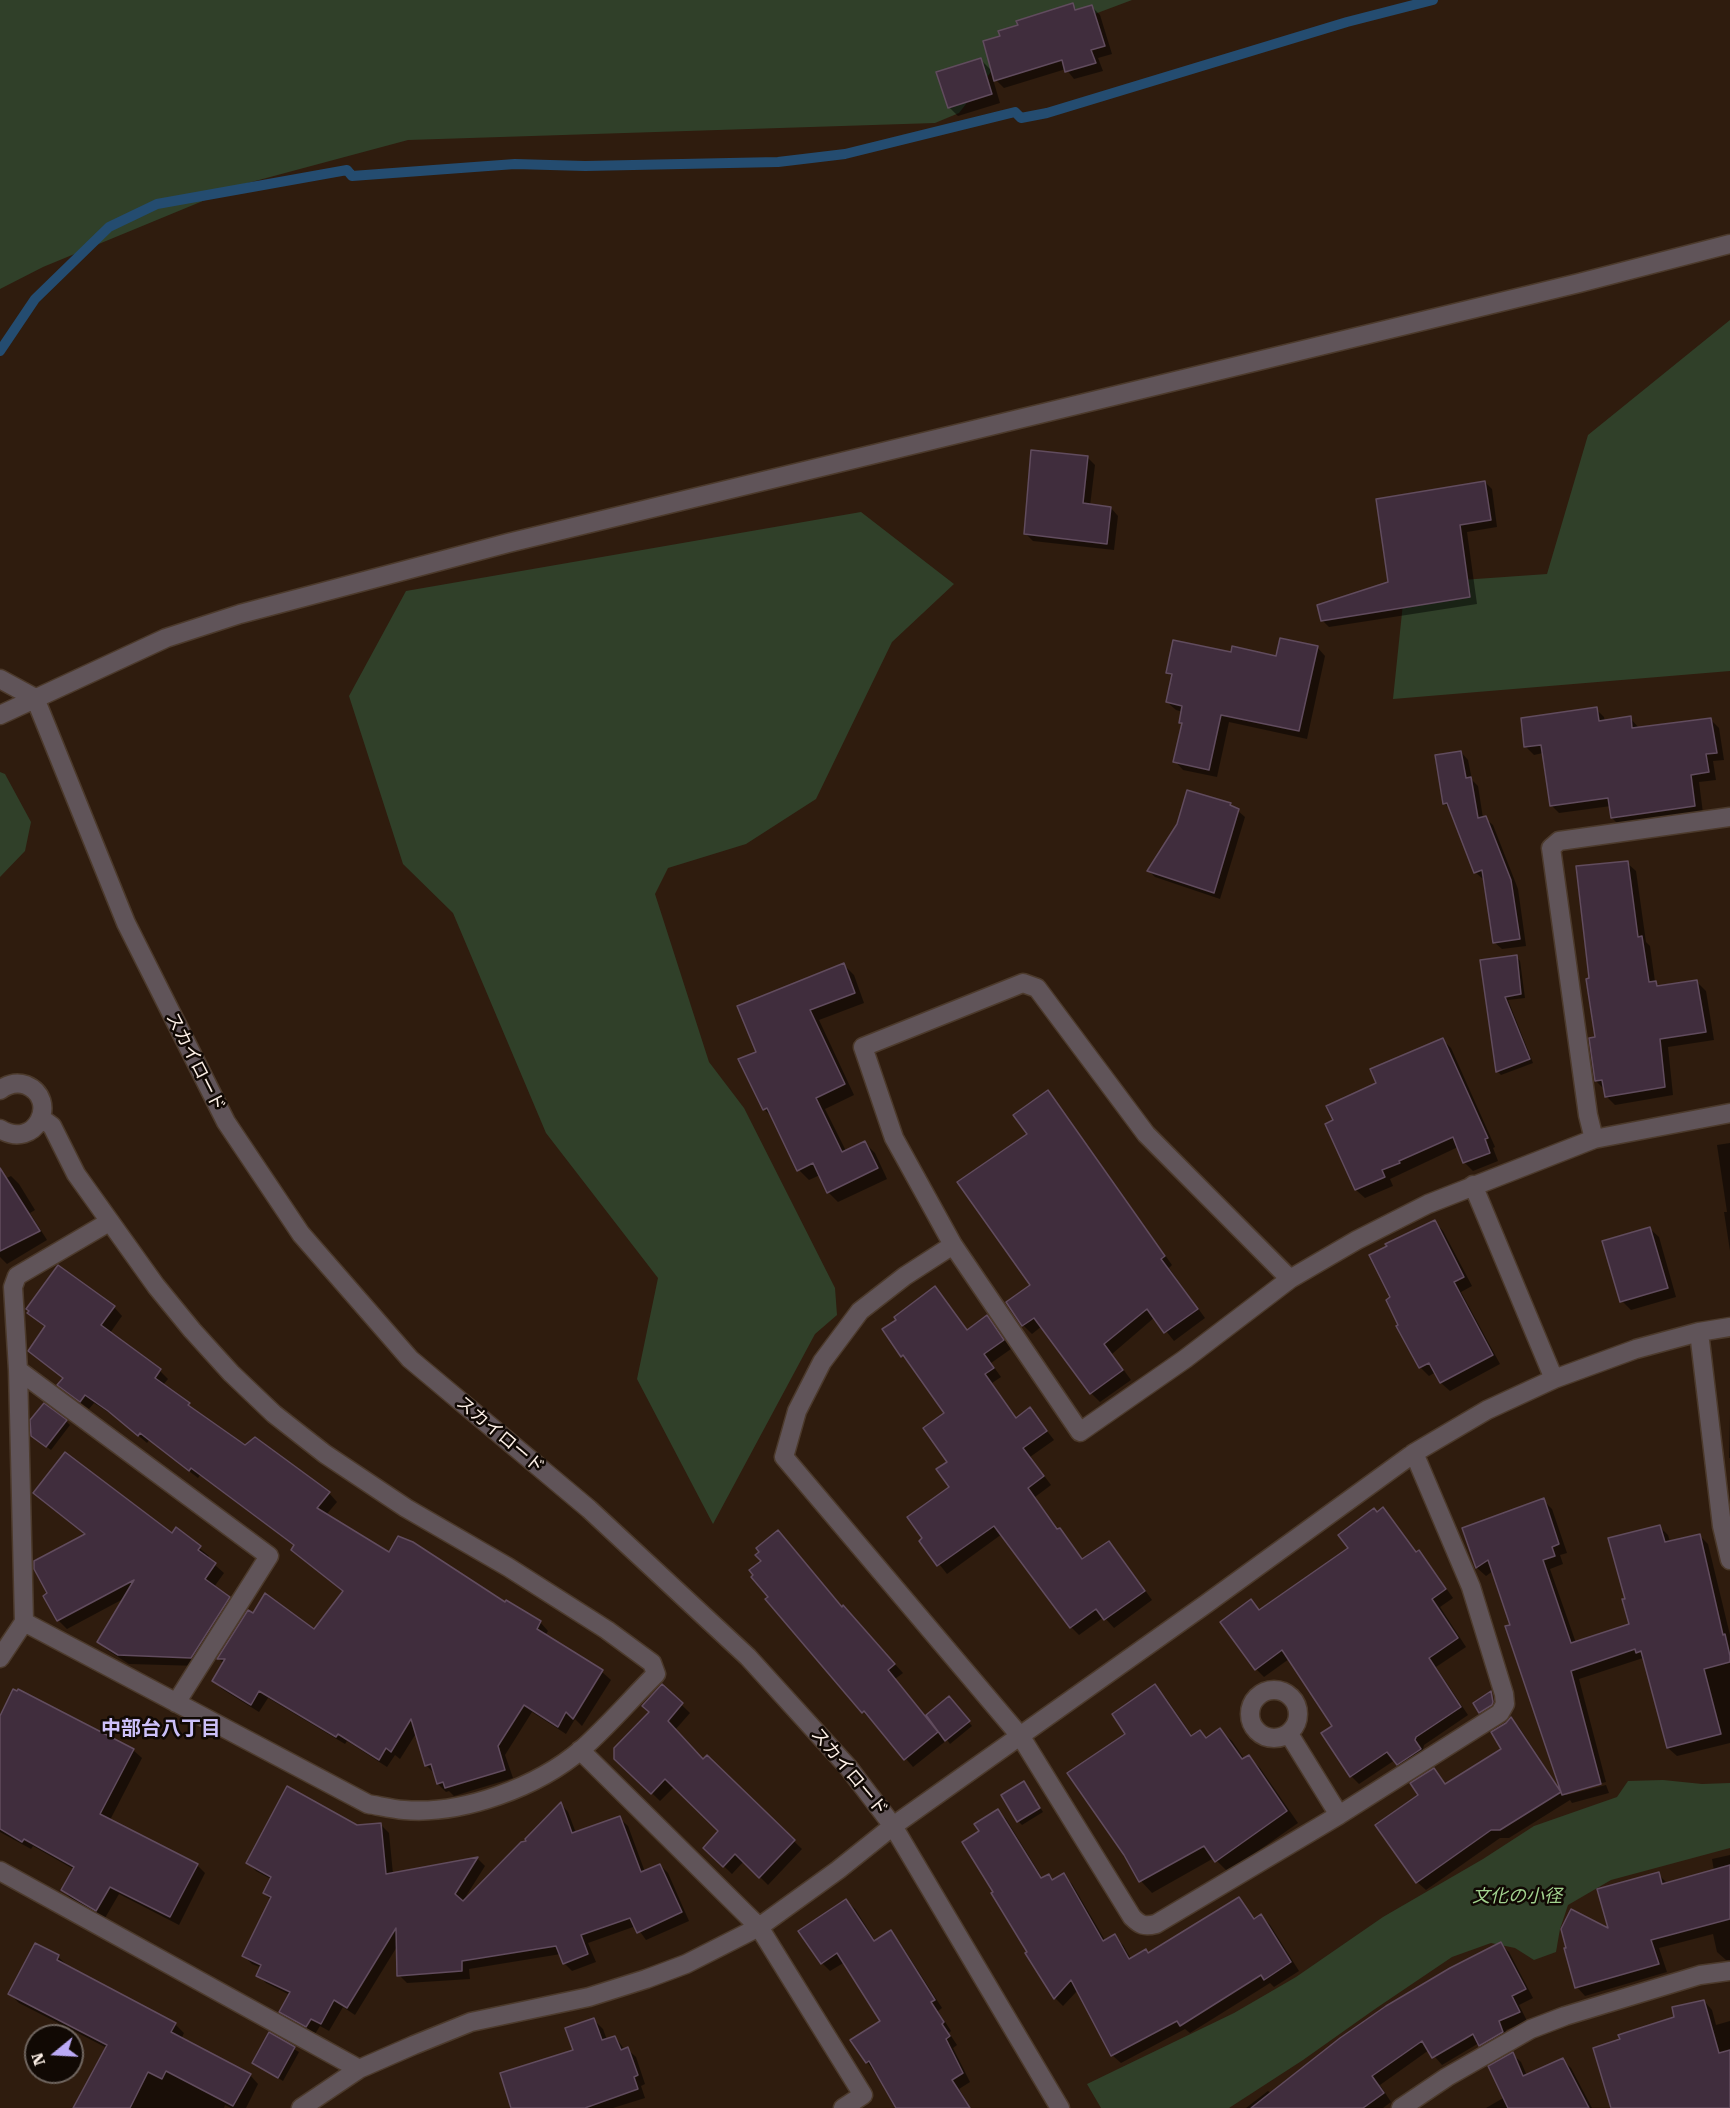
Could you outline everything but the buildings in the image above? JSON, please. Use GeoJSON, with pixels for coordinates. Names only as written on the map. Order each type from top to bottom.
{"type":"FeatureCollection","features":[{"type":"Feature","properties":{"kind":"street"},"geometry":{"type":"LineString","coordinates":[[0,716],[166,638],[273,605],[508,543],[1568,286],[1730,244]]}},
{"type":"Feature","properties":{"kind":"street"},"geometry":{"type":"LineString","coordinates":[[0,679],[35,698]]}},
{"type":"Feature","properties":{"kind":"street","name":"スカイロード"},"geometry":{"type":"LineString","coordinates":[[35,698],[126,923],[226,1122],[301,1234],[411,1359],[589,1509],[748,1657],[848,1767],[893,1826],[1060,2108]]}},
{"type":"Feature","properties":{"kind":"street"},"geometry":{"type":"LineString","coordinates":[[1594,1139],[1588,1115],[1551,848],[1559,841],[1730,817]]}},
{"type":"Feature","properties":{"kind":"street"},"geometry":{"type":"LineString","coordinates":[[1290,1279],[1146,1134],[1037,988],[1023,983],[863,1047],[894,1137],[953,1245],[1080,1432],[1185,1359],[1290,1279],[1428,1204],[1594,1139],[1730,1113]]}},
{"type":"Feature","properties":{"kind":"street"},"geometry":{"type":"LineString","coordinates":[[0,1090],[13,1083],[30,1087],[41,1100],[43,1109],[41,1118],[31,1131],[23,1134],[7,1133],[0,1129]]}},
{"type":"Feature","properties":{"kind":"street"},"geometry":{"type":"LineString","coordinates":[[24,1622],[368,1804],[405,1810],[436,1809],[471,1804],[508,1793],[539,1779],[580,1750],[656,1674],[652,1663],[607,1630],[406,1508],[326,1454],[274,1414],[231,1373],[192,1330],[109,1222],[76,1174],[52,1126],[41,1118]]}},
{"type":"Feature","properties":{"kind":"street"},"geometry":{"type":"LineString","coordinates":[[1473,1185],[1554,1379]]}},
{"type":"Feature","properties":{"kind":"street"},"geometry":{"type":"LineString","coordinates":[[0,1658],[24,1622],[18,1370],[12,1287],[16,1276],[109,1222]]}},
{"type":"Feature","properties":{"kind":"street"},"geometry":{"type":"LineString","coordinates":[[953,1245],[905,1275],[860,1311],[822,1362],[797,1411],[784,1457],[1021,1737],[1132,1917],[1139,1924],[1145,1926],[1156,1924],[1339,1815],[1500,1713],[1505,1704],[1504,1694],[1471,1587],[1414,1453]]}},
{"type":"Feature","properties":{"kind":"street"},"geometry":{"type":"LineString","coordinates":[[301,2108],[358,2069],[471,2022],[589,1997],[646,1979],[686,1964],[759,1927],[838,1870],[893,1826],[1021,1737],[1414,1453],[1487,1410],[1554,1379],[1636,1349],[1699,1332],[1730,1327]]}},
{"type":"Feature","properties":{"kind":"street"},"geometry":{"type":"LineString","coordinates":[[1699,1332],[1722,1526],[1730,1560]]}},
{"type":"Feature","properties":{"kind":"street"},"geometry":{"type":"LineString","coordinates":[[18,1370],[269,1556],[176,1703]]}},
{"type":"Feature","properties":{"kind":"street"},"geometry":{"type":"LineString","coordinates":[[1289,1734],[1339,1815]]}},
{"type":"Feature","properties":{"kind":"street"},"geometry":{"type":"LineString","coordinates":[[580,1750],[759,1927],[863,2095],[843,2108]]}},
{"type":"Feature","properties":{"kind":"street"},"geometry":{"type":"LineString","coordinates":[[0,1871],[358,2069]]}},
{"type":"Feature","properties":{"kind":"street"},"geometry":{"type":"LineString","coordinates":[[1401,2108],[1447,2077],[1531,2029],[1565,2016],[1689,1978],[1730,1971]]}},
{"type":"Feature","properties":{"kind":"green space"},"geometry":{"type":"Polygon","coordinates":[[[0,0],[1132,0],[1012,45],[959,113],[935,123],[408,140],[244,184],[43,267],[0,289],[0,0]]]}},
{"type":"Feature","properties":{"kind":"green space"},"geometry":{"type":"Polygon","coordinates":[[[1730,320],[1730,671],[1393,699],[1405,584],[1547,574],[1588,435],[1730,320]]]}},
{"type":"Feature","properties":{"kind":"green space"},"geometry":{"type":"Polygon","coordinates":[[[861,512],[954,584],[892,642],[816,799],[746,844],[668,868],[655,894],[709,1062],[744,1108],[835,1288],[837,1315],[815,1334],[713,1524],[637,1379],[658,1278],[546,1133],[453,913],[403,864],[349,696],[406,591],[861,512]]]}},
{"type":"Feature","properties":{"kind":"green space"},"geometry":{"type":"Polygon","coordinates":[[[0,772],[5,774],[31,822],[25,851],[0,877],[0,772]]]}},
{"type":"Feature","properties":{"kind":"green space","name":"文化の小径"},"geometry":{"type":"Polygon","coordinates":[[[1663,1780],[1702,1784],[1730,1783],[1730,1848],[1611,1880],[1568,1905],[1560,1929],[1556,1952],[1534,1960],[1515,1948],[1491,1943],[1452,1957],[1229,2108],[1101,2108],[1087,2084],[1234,2013],[1296,1977],[1383,1917],[1483,1859],[1534,1826],[1617,1797],[1628,1781],[1663,1780]]]}},
{"type":"Feature","properties":{"kind":"waterway"},"geometry":{"type":"LineString","coordinates":[[0,351],[35,299],[109,227],[157,204],[347,170],[352,176],[515,164],[585,166],[778,162],[845,154],[1015,112],[1021,118],[1047,113],[1347,22],[1433,0]]}},
{"type":"Feature","properties":{"kind":"district","name":"中部台八丁目"},"geometry":{"type":"Point","coordinates":[161,1729]}}]}
